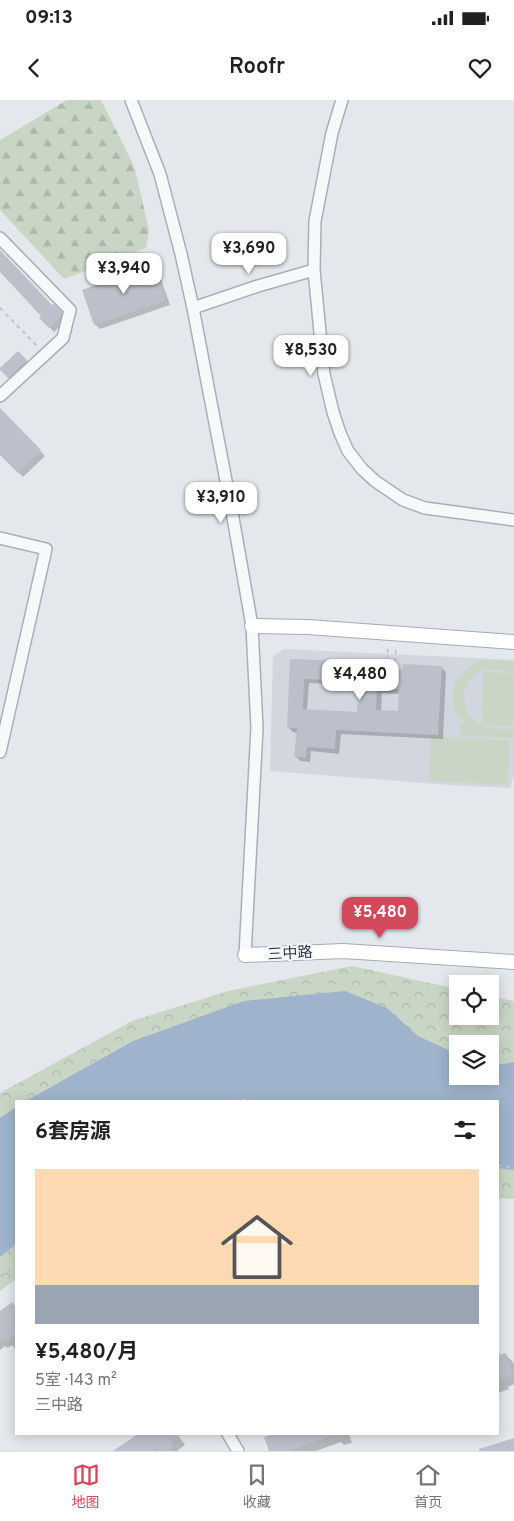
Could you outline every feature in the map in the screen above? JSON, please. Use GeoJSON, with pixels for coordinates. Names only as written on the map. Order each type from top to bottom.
{"type":"FeatureCollection","features":[{"type":"Feature","properties":{"kind":"main road"},"geometry":{"type":"LineString","coordinates":[[252,626],[308,627],[514,642]]}},
{"type":"Feature","properties":{"kind":"main road","name":"三中路"},"geometry":{"type":"LineString","coordinates":[[245,956],[343,951],[514,962]]}},
{"type":"Feature","properties":{"kind":"street"},"geometry":{"type":"LineString","coordinates":[[131,100],[160,174],[181,254],[232,512],[252,626],[257,728],[245,956]]}},
{"type":"Feature","properties":{"kind":"street"},"geometry":{"type":"LineString","coordinates":[[342,100],[332,133],[315,221],[314,270],[324,374],[340,433],[348,451],[362,469],[403,500],[425,508],[514,520]]}},
{"type":"Feature","properties":{"kind":"street"},"geometry":{"type":"LineString","coordinates":[[0,238],[70,310],[62,338],[2,389]]}},
{"type":"Feature","properties":{"kind":"street"},"geometry":{"type":"LineString","coordinates":[[193,308],[258,286],[314,270]]}},
{"type":"Feature","properties":{"kind":"street"},"geometry":{"type":"LineString","coordinates":[[0,538],[46,549],[0,752]]}},
{"type":"Feature","properties":{"kind":"street"},"geometry":{"type":"LineString","coordinates":[[0,696],[12,699]]}},
{"type":"Feature","properties":{"kind":"street"},"geometry":{"type":"LineString","coordinates":[[229,1435],[238,1451]]}},
{"type":"Feature","properties":{"kind":"path"},"geometry":{"type":"LineString","coordinates":[[0,308],[45,354]]}},
{"type":"Feature","properties":{"kind":"path"},"geometry":{"type":"LineString","coordinates":[[387,669],[393,633]]}},
{"type":"Feature","properties":{"kind":"path"},"geometry":{"type":"LineString","coordinates":[[393,633],[395,670]]}},
{"type":"Feature","properties":{"kind":"path"},"geometry":{"type":"LineString","coordinates":[[499,1165],[514,1168]]}},
{"type":"Feature","properties":{"kind":"path"},"geometry":{"type":"LineString","coordinates":[[0,1276],[15,1268]]}},
{"type":"Feature","properties":{"kind":"shaded area"},"geometry":{"type":"Polygon","coordinates":[[[284,649],[514,660],[514,776],[510,788],[270,771],[273,657],[284,649]]]}},
{"type":"Feature","properties":{"kind":"green space"},"geometry":{"type":"Polygon","coordinates":[[[67,100],[101,100],[134,166],[149,230],[146,248],[64,279],[0,210],[0,140],[67,100]]]}},
{"type":"Feature","properties":{"kind":"green space"},"geometry":{"type":"Polygon","coordinates":[[[480,660],[514,661],[514,672],[490,670],[475,675],[465,688],[465,704],[468,712],[472,719],[483,726],[514,729],[514,738],[460,736],[460,723],[466,723],[458,714],[454,705],[453,688],[463,672],[480,660]]]}},
{"type":"Feature","properties":{"kind":"green space"},"geometry":{"type":"Polygon","coordinates":[[[484,672],[514,673],[514,726],[481,725],[484,672]]]}},
{"type":"Feature","properties":{"kind":"green space"},"geometry":{"type":"Polygon","coordinates":[[[431,736],[510,740],[507,785],[429,781],[431,736]]]}},
{"type":"Feature","properties":{"kind":"green space"},"geometry":{"type":"Polygon","coordinates":[[[352,966],[449,987],[449,1025],[499,1025],[499,998],[514,1001],[514,1199],[499,1198],[499,1100],[15,1100],[15,1280],[0,1291],[0,1093],[132,1021],[228,991],[352,966]]]}},
{"type":"Feature","properties":{"kind":"water"},"geometry":{"type":"Polygon","coordinates":[[[345,991],[387,1008],[418,1036],[449,1050],[449,1085],[499,1085],[499,1064],[514,1062],[514,1170],[499,1168],[499,1100],[28,1100],[133,1041],[244,1001],[345,991]]]}},
{"type":"Feature","properties":{"kind":"water"},"geometry":{"type":"Polygon","coordinates":[[[15,1108],[15,1245],[0,1257],[0,1118],[15,1108]]]}},
{"type":"Feature","properties":{"kind":"building"},"geometry":{"type":"Polygon","coordinates":[[[0,250],[52,305],[54,304],[62,312],[61,316],[49,328],[39,318],[41,316],[0,272],[0,250]]]}},
{"type":"Feature","properties":{"kind":"building"},"geometry":{"type":"Polygon","coordinates":[[[154,265],[166,300],[94,325],[82,290],[154,265]]]}},
{"type":"Feature","properties":{"kind":"building"},"geometry":{"type":"Polygon","coordinates":[[[18,351],[27,360],[8,378],[0,368],[18,351]]]}},
{"type":"Feature","properties":{"kind":"building"},"geometry":{"type":"Polygon","coordinates":[[[0,408],[41,450],[18,473],[0,455],[0,408]]]}},
{"type":"Feature","properties":{"kind":"building"},"geometry":{"type":"Polygon","coordinates":[[[290,659],[377,662],[376,669],[402,670],[403,664],[442,666],[438,735],[336,730],[335,749],[307,747],[306,758],[294,757],[297,728],[287,728],[290,659]],[[304,679],[303,709],[357,712],[359,681],[304,679]],[[377,689],[376,710],[398,711],[399,689],[377,689]]]}},
{"type":"Feature","properties":{"kind":"building"},"geometry":{"type":"Polygon","coordinates":[[[12,1302],[15,1306],[15,1335],[6,1341],[4,1338],[0,1341],[0,1311],[12,1302]]]}},
{"type":"Feature","properties":{"kind":"building"},"geometry":{"type":"Polygon","coordinates":[[[506,1353],[513,1375],[499,1380],[499,1355],[506,1353]]]}},
{"type":"Feature","properties":{"kind":"building"},"geometry":{"type":"Polygon","coordinates":[[[137,1435],[180,1435],[170,1442],[173,1447],[168,1451],[159,1451],[156,1448],[152,1451],[113,1451],[137,1435]]]}},
{"type":"Feature","properties":{"kind":"building"},"geometry":{"type":"Polygon","coordinates":[[[270,1435],[334,1435],[289,1451],[269,1451],[264,1437],[270,1435]]]}},
{"type":"Feature","properties":{"kind":"building"},"geometry":{"type":"Polygon","coordinates":[[[514,1438],[514,1451],[479,1451],[479,1449],[514,1438]]]}}]}
